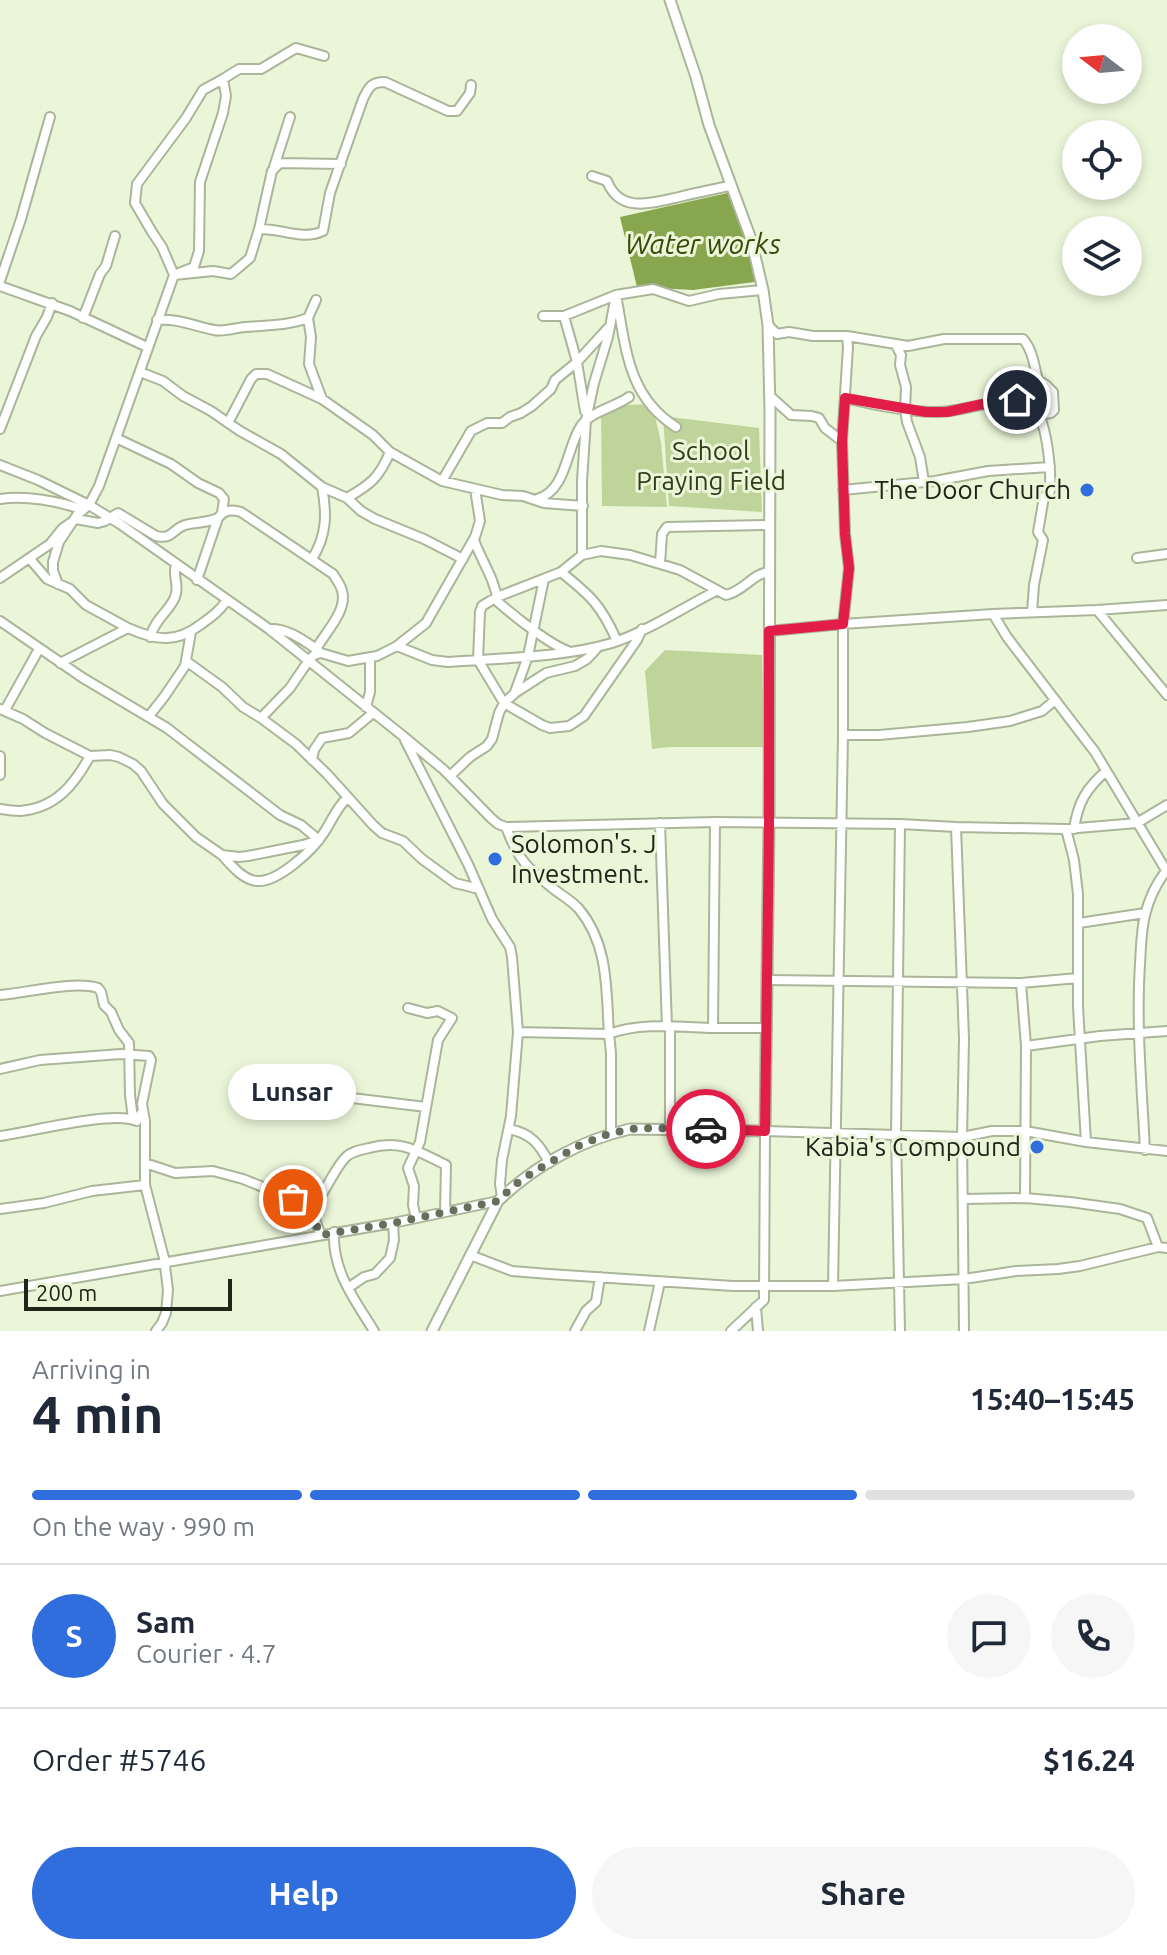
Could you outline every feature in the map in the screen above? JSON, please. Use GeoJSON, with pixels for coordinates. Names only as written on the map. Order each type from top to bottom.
{"type":"FeatureCollection","features":[{"type":"Feature","properties":{"kind":"street"},"geometry":{"type":"LineString","coordinates":[[670,0],[730,186],[751,239],[768,325],[769,823],[764,1300],[731,1331]]}},
{"type":"Feature","properties":{"kind":"street"},"geometry":{"type":"LineString","coordinates":[[58,584],[53,571],[55,552],[99,486],[174,275],[162,247],[135,203],[137,184],[203,90],[239,69],[261,69],[296,48],[324,56]]}},
{"type":"Feature","properties":{"kind":"street"},"geometry":{"type":"LineString","coordinates":[[174,275],[194,267],[199,251],[200,182],[223,113],[226,96],[223,79]]}},
{"type":"Feature","properties":{"kind":"street"},"geometry":{"type":"LineString","coordinates":[[259,229],[272,228],[313,236],[323,231],[330,193],[363,99],[368,88],[376,82],[385,82],[448,111],[457,111],[470,93],[471,85]]}},
{"type":"Feature","properties":{"kind":"street"},"geometry":{"type":"LineString","coordinates":[[50,117],[0,283],[52,303],[147,347]]}},
{"type":"Feature","properties":{"kind":"street"},"geometry":{"type":"LineString","coordinates":[[174,275],[213,271],[231,274],[250,258],[272,171],[290,117]]}},
{"type":"Feature","properties":{"kind":"street"},"geometry":{"type":"LineString","coordinates":[[272,171],[280,163],[341,164]]}},
{"type":"Feature","properties":{"kind":"street"},"geometry":{"type":"LineString","coordinates":[[592,176],[607,181],[612,192],[636,204],[650,205],[730,186]]}},
{"type":"Feature","properties":{"kind":"street"},"geometry":{"type":"LineString","coordinates":[[83,318],[106,266],[115,236]]}},
{"type":"Feature","properties":{"kind":"street"},"geometry":{"type":"LineString","coordinates":[[543,316],[564,316],[616,295],[653,289],[689,301],[719,294],[763,290]]}},
{"type":"Feature","properties":{"kind":"street"},"geometry":{"type":"LineString","coordinates":[[536,500],[546,496],[562,476],[575,436],[586,420],[616,295]]}},
{"type":"Feature","properties":{"kind":"street"},"geometry":{"type":"LineString","coordinates":[[616,295],[626,352],[640,391],[676,427]]}},
{"type":"Feature","properties":{"kind":"street"},"geometry":{"type":"LineString","coordinates":[[316,300],[308,318],[311,337],[309,364],[322,399]]}},
{"type":"Feature","properties":{"kind":"street"},"geometry":{"type":"LineString","coordinates":[[0,429],[52,303]]}},
{"type":"Feature","properties":{"kind":"street"},"geometry":{"type":"LineString","coordinates":[[564,316],[577,362],[586,420],[582,555]]}},
{"type":"Feature","properties":{"kind":"street"},"geometry":{"type":"LineString","coordinates":[[157,320],[175,320],[223,331],[293,324],[308,318]]}},
{"type":"Feature","properties":{"kind":"street"},"geometry":{"type":"LineString","coordinates":[[768,325],[777,334],[847,336],[908,346],[955,339],[1023,339],[1028,344],[1038,380],[1053,392],[1054,410],[1039,415]]}},
{"type":"Feature","properties":{"kind":"street"},"geometry":{"type":"LineString","coordinates":[[442,481],[471,431],[487,423],[502,423],[543,397],[555,380],[577,362],[610,326]]}},
{"type":"Feature","properties":{"kind":"street"},"geometry":{"type":"LineString","coordinates":[[833,1286],[843,624],[849,568],[842,441],[848,369],[847,336]]}},
{"type":"Feature","properties":{"kind":"street"},"geometry":{"type":"LineString","coordinates":[[896,345],[900,349],[900,365],[906,387],[905,409],[910,434],[920,457],[924,482]]}},
{"type":"Feature","properties":{"kind":"street"},"geometry":{"type":"LineString","coordinates":[[140,372],[163,381],[281,454],[322,487],[347,498],[361,511],[463,559]]}},
{"type":"Feature","properties":{"kind":"street"},"geometry":{"type":"LineString","coordinates":[[228,423],[247,385],[256,374],[267,374],[322,399],[373,435],[390,452],[442,481],[502,495],[523,496],[544,503],[583,506]]}},
{"type":"Feature","properties":{"kind":"street"},"geometry":{"type":"LineString","coordinates":[[770,396],[791,415],[819,418],[825,428],[842,441]]}},
{"type":"Feature","properties":{"kind":"street"},"geometry":{"type":"LineString","coordinates":[[586,420],[629,397]]}},
{"type":"Feature","properties":{"kind":"street"},"geometry":{"type":"LineString","coordinates":[[845,398],[926,412],[947,412],[1023,400],[1029,402],[1042,422],[1050,467],[1050,491],[1044,497],[1038,532],[1043,540],[1032,612]]}},
{"type":"Feature","properties":{"kind":"street"},"geometry":{"type":"LineString","coordinates":[[116,438],[171,464],[224,499],[197,580]]}},
{"type":"Feature","properties":{"kind":"street"},"geometry":{"type":"LineString","coordinates":[[347,498],[375,480],[390,452]]}},
{"type":"Feature","properties":{"kind":"street"},"geometry":{"type":"LineString","coordinates":[[0,465],[38,480],[108,517],[269,629],[315,653],[348,661],[370,658],[388,651],[430,618],[474,540],[480,521],[475,489]]}},
{"type":"Feature","properties":{"kind":"street"},"geometry":{"type":"LineString","coordinates":[[843,490],[924,482],[988,471],[1050,467]]}},
{"type":"Feature","properties":{"kind":"street"},"geometry":{"type":"LineString","coordinates":[[312,559],[321,545],[325,530],[322,487]]}},
{"type":"Feature","properties":{"kind":"street"},"geometry":{"type":"LineString","coordinates":[[0,499],[14,497],[86,508]]}},
{"type":"Feature","properties":{"kind":"street"},"geometry":{"type":"LineString","coordinates":[[0,578],[50,544],[62,529],[76,519],[98,523],[118,513],[160,538],[185,525],[203,523],[235,510],[241,512],[333,574],[343,595],[339,613],[315,653],[290,688],[261,718]]}},
{"type":"Feature","properties":{"kind":"street"},"geometry":{"type":"LineString","coordinates":[[660,564],[662,534],[667,527],[770,525]]}},
{"type":"Feature","properties":{"kind":"street"},"geometry":{"type":"LineString","coordinates":[[474,540],[495,585],[498,602],[559,648],[569,651]]}},
{"type":"Feature","properties":{"kind":"street"},"geometry":{"type":"LineString","coordinates":[[642,629],[584,716],[559,728],[542,725],[504,703],[478,660],[481,608],[497,597],[561,572],[582,555],[615,552],[660,564],[680,570],[722,594],[731,595],[761,573],[769,572]]}},
{"type":"Feature","properties":{"kind":"street"},"geometry":{"type":"LineString","coordinates":[[1137,558],[1167,554]]}},
{"type":"Feature","properties":{"kind":"street"},"geometry":{"type":"LineString","coordinates":[[30,559],[47,579],[70,589],[86,605],[150,637],[179,637],[191,632],[218,613],[227,600]]}},
{"type":"Feature","properties":{"kind":"street"},"geometry":{"type":"LineString","coordinates":[[150,637],[159,617],[176,596],[176,565]]}},
{"type":"Feature","properties":{"kind":"street"},"geometry":{"type":"LineString","coordinates":[[561,572],[590,596],[605,614],[617,641]]}},
{"type":"Feature","properties":{"kind":"street"},"geometry":{"type":"LineString","coordinates":[[515,693],[528,656],[544,579]]}},
{"type":"Feature","properties":{"kind":"street"},"geometry":{"type":"LineString","coordinates":[[397,646],[438,662],[528,656],[599,646],[617,641],[716,591]]}},
{"type":"Feature","properties":{"kind":"street"},"geometry":{"type":"LineString","coordinates":[[769,631],[1167,605]]}},
{"type":"Feature","properties":{"kind":"street"},"geometry":{"type":"LineString","coordinates":[[1097,610],[1167,695]]}},
{"type":"Feature","properties":{"kind":"street"},"geometry":{"type":"LineString","coordinates":[[993,614],[1007,637],[1095,752],[1166,871],[1157,882],[1142,929],[1139,1033],[1145,1150]]}},
{"type":"Feature","properties":{"kind":"street"},"geometry":{"type":"LineString","coordinates":[[0,621],[132,709],[149,716],[280,815],[301,825],[319,840]]}},
{"type":"Feature","properties":{"kind":"street"},"geometry":{"type":"LineString","coordinates":[[60,663],[128,628]]}},
{"type":"Feature","properties":{"kind":"street"},"geometry":{"type":"LineString","coordinates":[[149,716],[177,680],[186,661],[191,632]]}},
{"type":"Feature","properties":{"kind":"street"},"geometry":{"type":"LineString","coordinates":[[450,776],[487,746],[504,703],[515,693],[546,673],[575,666],[599,646]]}},
{"type":"Feature","properties":{"kind":"street"},"geometry":{"type":"LineString","coordinates":[[39,649],[2,710],[90,756],[110,755],[133,764],[172,814],[247,878],[261,882],[295,863],[319,840],[337,807],[348,797]]}},
{"type":"Feature","properties":{"kind":"street"},"geometry":{"type":"LineString","coordinates":[[315,653],[369,710],[450,776],[498,824],[506,827],[715,822],[1070,829],[1137,823],[1167,805]]}},
{"type":"Feature","properties":{"kind":"street"},"geometry":{"type":"LineString","coordinates":[[312,760],[322,738],[349,733],[369,710],[370,658]]}},
{"type":"Feature","properties":{"kind":"street"},"geometry":{"type":"LineString","coordinates":[[186,661],[296,744],[382,833],[403,841],[455,883],[479,889]]}},
{"type":"Feature","properties":{"kind":"street"},"geometry":{"type":"LineString","coordinates":[[843,735],[879,735],[1010,721],[1042,711],[1055,700]]}},
{"type":"Feature","properties":{"kind":"street"},"geometry":{"type":"LineString","coordinates":[[403,736],[492,919],[510,947],[518,1032],[500,1199]]}},
{"type":"Feature","properties":{"kind":"street"},"geometry":{"type":"LineString","coordinates":[[0,756],[0,772]]}},
{"type":"Feature","properties":{"kind":"street"},"geometry":{"type":"LineString","coordinates":[[0,809],[19,811],[51,802],[73,785],[90,756]]}},
{"type":"Feature","properties":{"kind":"street"},"geometry":{"type":"LineString","coordinates":[[1086,1142],[1078,978],[1078,894],[1070,829],[1079,804],[1106,771]]}},
{"type":"Feature","properties":{"kind":"street"},"geometry":{"type":"LineString","coordinates":[[713,1028],[715,822]]}},
{"type":"Feature","properties":{"kind":"street"},"geometry":{"type":"LineString","coordinates":[[660,823],[670,1129]]}},
{"type":"Feature","properties":{"kind":"street"},"geometry":{"type":"LineString","coordinates":[[900,824],[896,1134],[900,1331]]}},
{"type":"Feature","properties":{"kind":"street"},"geometry":{"type":"LineString","coordinates":[[506,827],[518,856],[529,869],[578,908],[598,938],[603,960],[611,1053],[611,1133]]}},
{"type":"Feature","properties":{"kind":"street"},"geometry":{"type":"LineString","coordinates":[[956,827],[964,1039],[964,1331]]}},
{"type":"Feature","properties":{"kind":"street"},"geometry":{"type":"LineString","coordinates":[[222,855],[248,856],[319,840]]}},
{"type":"Feature","properties":{"kind":"street"},"geometry":{"type":"LineString","coordinates":[[1079,923],[1145,913]]}},
{"type":"Feature","properties":{"kind":"street"},"geometry":{"type":"LineString","coordinates":[[767,980],[1021,983],[1078,978]]}},
{"type":"Feature","properties":{"kind":"street"},"geometry":{"type":"LineString","coordinates":[[1021,983],[1026,1046],[1025,1198]]}},
{"type":"Feature","properties":{"kind":"street"},"geometry":{"type":"LineString","coordinates":[[0,995],[68,986],[98,988],[104,1005],[129,1043],[133,1119],[145,1128]]}},
{"type":"Feature","properties":{"kind":"street"},"geometry":{"type":"LineString","coordinates":[[408,1008],[435,1016],[445,1029],[438,1040],[417,1151],[408,1168],[414,1186],[416,1218]]}},
{"type":"Feature","properties":{"kind":"street"},"geometry":{"type":"LineString","coordinates":[[518,1032],[609,1034],[623,1029],[668,1027],[767,1028]]}},
{"type":"Feature","properties":{"kind":"street"},"geometry":{"type":"LineString","coordinates":[[1026,1046],[1167,1031]]}},
{"type":"Feature","properties":{"kind":"street"},"geometry":{"type":"LineString","coordinates":[[0,1069],[40,1060],[131,1054],[147,1055],[151,1060],[143,1097],[145,1185],[168,1278],[168,1302],[162,1323],[156,1331]]}},
{"type":"Feature","properties":{"kind":"street"},"geometry":{"type":"LineString","coordinates":[[327,1095],[426,1107]]}},
{"type":"Feature","properties":{"kind":"street"},"geometry":{"type":"LineString","coordinates":[[0,1136],[99,1120],[133,1119],[143,1111]]}},
{"type":"Feature","properties":{"kind":"street"},"geometry":{"type":"LineString","coordinates":[[432,1331],[500,1199],[512,1187],[549,1163],[578,1146],[611,1133],[638,1128],[962,1137],[992,1131],[1025,1131],[1167,1151]]}},
{"type":"Feature","properties":{"kind":"street"},"geometry":{"type":"LineString","coordinates":[[509,1129],[532,1138],[542,1148],[549,1163]]}},
{"type":"Feature","properties":{"kind":"street"},"geometry":{"type":"LineString","coordinates":[[321,1235],[314,1220],[315,1208],[339,1167],[353,1152],[384,1144],[417,1151],[446,1165],[445,1211]]}},
{"type":"Feature","properties":{"kind":"street"},"geometry":{"type":"LineString","coordinates":[[145,1163],[175,1173],[213,1171],[243,1179],[315,1208]]}},
{"type":"Feature","properties":{"kind":"street"},"geometry":{"type":"LineString","coordinates":[[0,1209],[44,1203],[92,1191],[145,1185]]}},
{"type":"Feature","properties":{"kind":"street"},"geometry":{"type":"LineString","coordinates":[[470,1255],[512,1271],[660,1282],[833,1286],[964,1279],[1080,1266],[1162,1247],[1147,1218],[1138,1214],[1108,1207],[1025,1198],[963,1199]]}},
{"type":"Feature","properties":{"kind":"street"},"geometry":{"type":"LineString","coordinates":[[0,1291],[393,1223],[500,1199]]}},
{"type":"Feature","properties":{"kind":"street"},"geometry":{"type":"LineString","coordinates":[[348,1288],[364,1277],[375,1274],[390,1258],[394,1240],[393,1223]]}},
{"type":"Feature","properties":{"kind":"street"},"geometry":{"type":"LineString","coordinates":[[334,1232],[337,1265],[374,1331]]}},
{"type":"Feature","properties":{"kind":"street"},"geometry":{"type":"LineString","coordinates":[[575,1331],[586,1311],[596,1302],[600,1277]]}},
{"type":"Feature","properties":{"kind":"street"},"geometry":{"type":"LineString","coordinates":[[649,1331],[660,1282]]}},
{"type":"Feature","properties":{"kind":"street"},"geometry":{"type":"LineString","coordinates":[[756,1307],[758,1331]]}},
{"type":"Feature","properties":{"kind":"green space"},"geometry":{"type":"Polygon","coordinates":[[[652,404],[661,442],[667,507],[602,506],[601,406],[652,404]]]}},
{"type":"Feature","properties":{"kind":"green space","name":"School Praying Field"},"geometry":{"type":"Polygon","coordinates":[[[663,416],[759,428],[762,512],[669,506],[663,416]]]}},
{"type":"Feature","properties":{"kind":"green space"},"geometry":{"type":"Polygon","coordinates":[[[665,650],[762,655],[764,747],[652,749],[645,671],[665,650]]]}},
{"type":"Feature","properties":{"kind":"water","name":"Water works"},"geometry":{"type":"Polygon","coordinates":[[[732,192],[762,281],[693,290],[637,287],[620,217],[732,192]]]}},
{"type":"Feature","properties":{"kind":"way so far"},"geometry":{"type":"LineString","coordinates":[[293,1199],[315,1208],[314,1220],[321,1235],[393,1223],[498,1201],[532,1173],[578,1146],[611,1133],[638,1128],[706,1129]]}},
{"type":"Feature","properties":{"kind":"place","name":"The Door Church"},"geometry":{"type":"Point","coordinates":[1087,490]}},
{"type":"Feature","properties":{"kind":"place","name":"Solomon's. J Investment."},"geometry":{"type":"Point","coordinates":[495,859]}},
{"type":"Feature","properties":{"kind":"place","name":"Kabia's Compound"},"geometry":{"type":"Point","coordinates":[1037,1147]}},
{"type":"Feature","properties":{"kind":"place","name":"Lunsar"},"geometry":{"type":"Point","coordinates":[293,1199]}},
{"type":"Feature","properties":{"kind":"route"},"geometry":{"type":"LineString","coordinates":[[706,1129],[765,1131],[769,631],[843,624],[849,568],[842,441],[845,398],[926,412],[947,412],[1017,400]]}}]}
